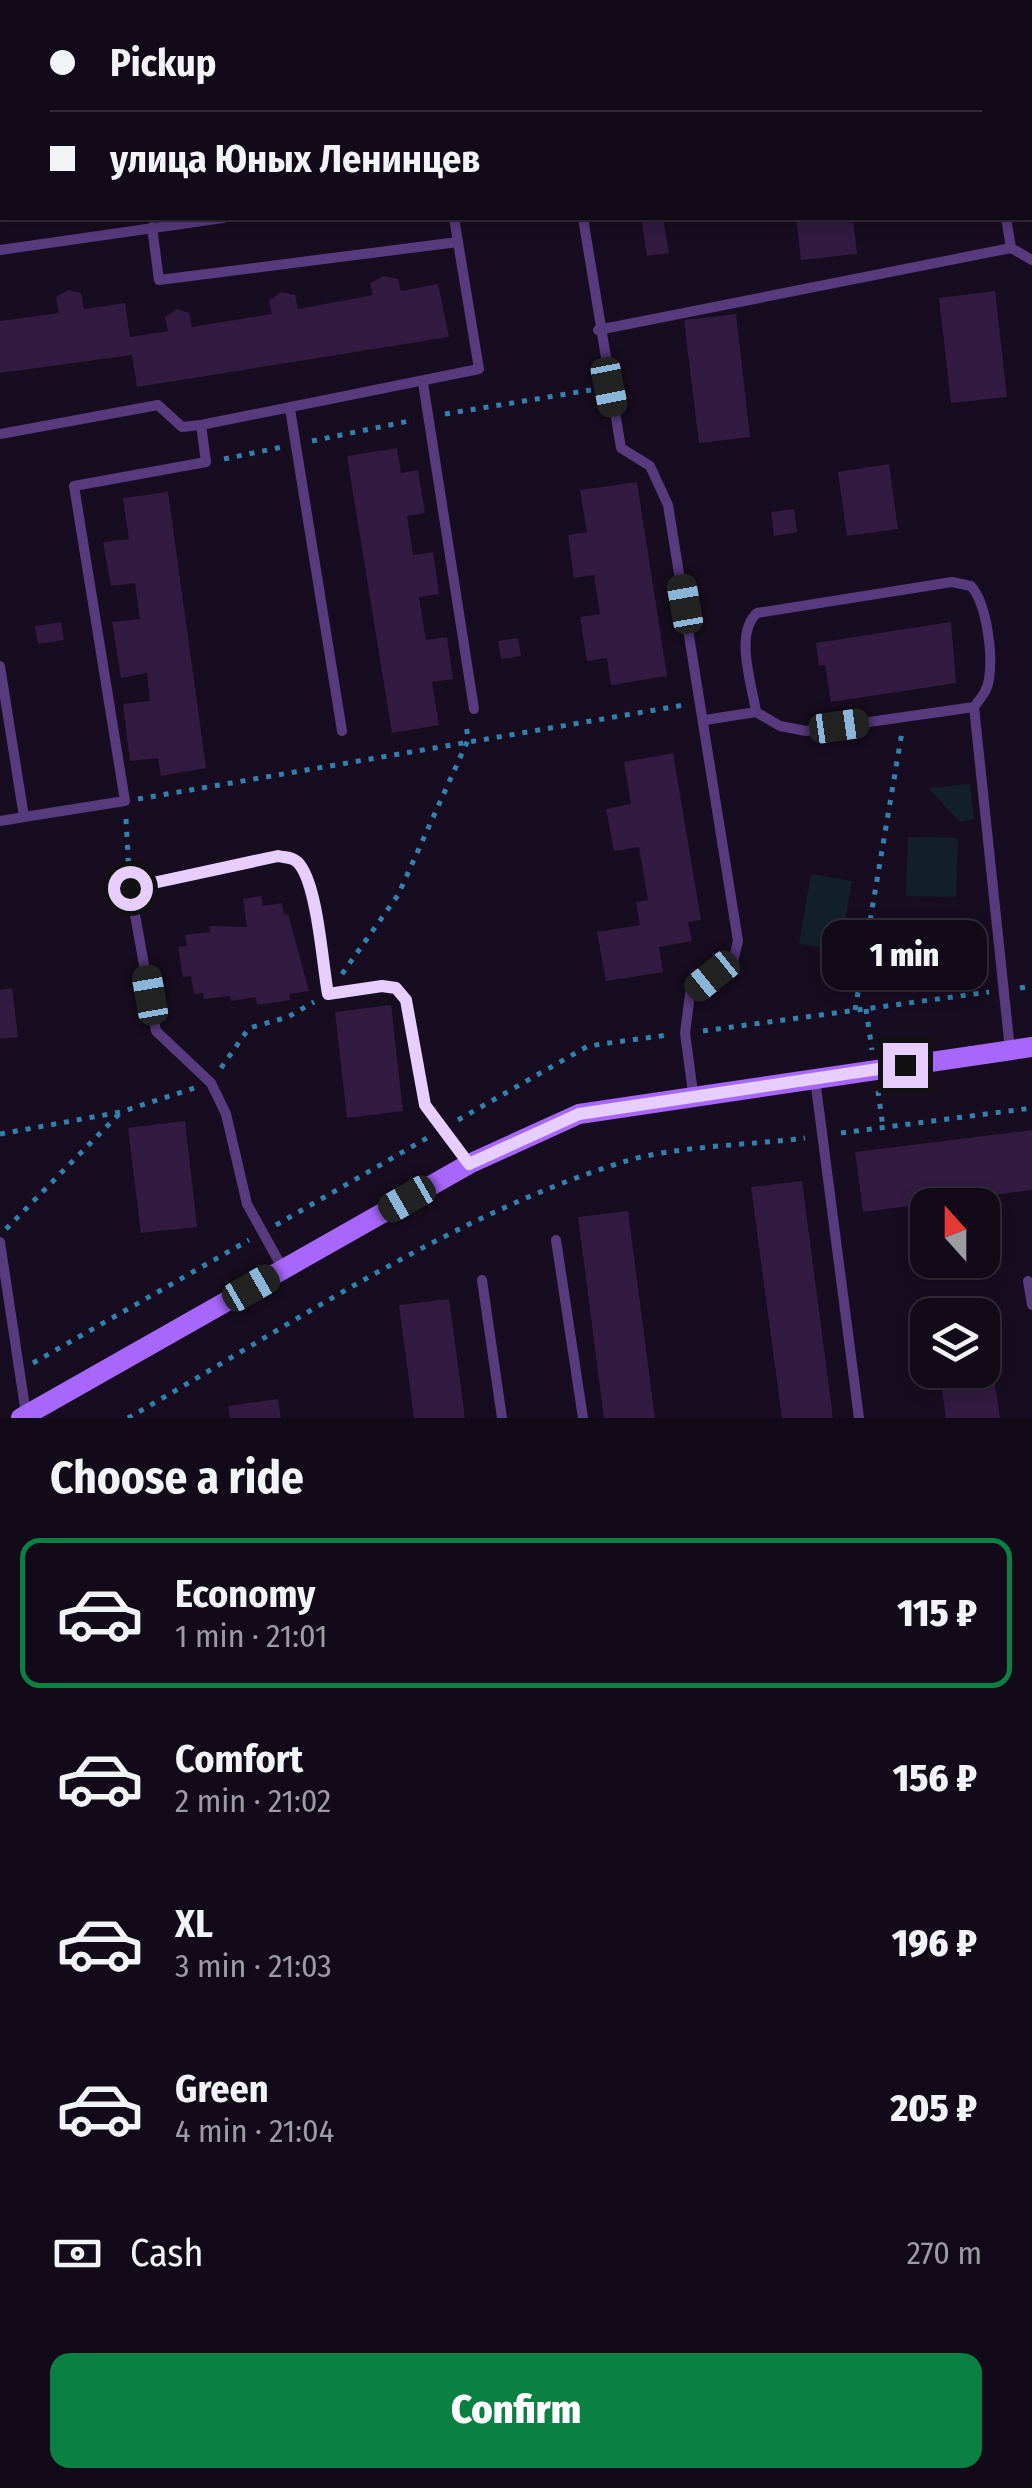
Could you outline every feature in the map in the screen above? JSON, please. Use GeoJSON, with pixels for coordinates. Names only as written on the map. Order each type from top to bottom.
{"type":"FeatureCollection","features":[{"type":"Feature","properties":{"kind":"main road"},"geometry":{"type":"LineString","coordinates":[[24,1417],[469,1164],[579,1114],[693,1094],[1032,1047]]}},
{"type":"Feature","properties":{"kind":"lane"},"geometry":{"type":"LineString","coordinates":[[0,250],[206,220]]}},
{"type":"Feature","properties":{"kind":"lane"},"geometry":{"type":"LineString","coordinates":[[0,434],[158,405],[182,428],[479,370],[454,220]]}},
{"type":"Feature","properties":{"kind":"lane"},"geometry":{"type":"LineString","coordinates":[[582,220],[621,448],[650,466],[668,505],[738,940],[734,962],[690,994],[686,1033],[693,1094]]}},
{"type":"Feature","properties":{"kind":"lane"},"geometry":{"type":"LineString","coordinates":[[1006,220],[1011,248]]}},
{"type":"Feature","properties":{"kind":"lane"},"geometry":{"type":"LineString","coordinates":[[152,227],[159,280],[458,242]]}},
{"type":"Feature","properties":{"kind":"lane"},"geometry":{"type":"LineString","coordinates":[[598,330],[1011,248],[1032,260]]}},
{"type":"Feature","properties":{"kind":"lane"},"geometry":{"type":"LineString","coordinates":[[422,383],[474,709]]}},
{"type":"Feature","properties":{"kind":"lane"},"geometry":{"type":"LineString","coordinates":[[290,409],[342,731]]}},
{"type":"Feature","properties":{"kind":"lane"},"geometry":{"type":"LineString","coordinates":[[0,821],[125,801],[74,486],[206,462],[202,425]]}},
{"type":"Feature","properties":{"kind":"lane"},"geometry":{"type":"LineString","coordinates":[[756,712],[746,628],[757,613],[952,582],[971,586],[981,602],[990,678],[974,707],[1010,1050]]}},
{"type":"Feature","properties":{"kind":"lane"},"geometry":{"type":"LineString","coordinates":[[0,666],[24,817]]}},
{"type":"Feature","properties":{"kind":"lane"},"geometry":{"type":"LineString","coordinates":[[705,720],[756,712],[780,726],[806,731],[974,707]]}},
{"type":"Feature","properties":{"kind":"lane"},"geometry":{"type":"LineString","coordinates":[[283,1269],[247,1204],[226,1114],[211,1083],[156,1031],[130,888],[278,856],[294,858],[303,868],[311,900],[328,994],[382,986],[396,988],[406,1000],[425,1105],[469,1164]]}},
{"type":"Feature","properties":{"kind":"lane"},"geometry":{"type":"LineString","coordinates":[[815,1078],[859,1418]]}},
{"type":"Feature","properties":{"kind":"lane"},"geometry":{"type":"LineString","coordinates":[[0,1239],[22,1369],[24,1417]]}},
{"type":"Feature","properties":{"kind":"lane"},"geometry":{"type":"LineString","coordinates":[[556,1240],[583,1418]]}},
{"type":"Feature","properties":{"kind":"lane"},"geometry":{"type":"LineString","coordinates":[[482,1280],[502,1418]]}},
{"type":"Feature","properties":{"kind":"lane"},"geometry":{"type":"LineString","coordinates":[[1028,1281],[1032,1305]]}},
{"type":"Feature","properties":{"kind":"path"},"geometry":{"type":"LineString","coordinates":[[206,462],[428,417],[609,387]]}},
{"type":"Feature","properties":{"kind":"path"},"geometry":{"type":"LineString","coordinates":[[130,888],[125,801],[702,702]]}},
{"type":"Feature","properties":{"kind":"path"},"geometry":{"type":"LineString","coordinates":[[0,1134],[121,1112],[211,1083],[249,1028],[288,1017],[328,994],[398,894],[468,740],[466,715],[474,709]]}},
{"type":"Feature","properties":{"kind":"path"},"geometry":{"type":"LineString","coordinates":[[855,1010],[905,717]]}},
{"type":"Feature","properties":{"kind":"path"},"geometry":{"type":"LineString","coordinates":[[22,1369],[588,1046],[1032,986]]}},
{"type":"Feature","properties":{"kind":"path"},"geometry":{"type":"LineString","coordinates":[[128,1418],[471,1223],[551,1187],[628,1160],[1032,1108]]}},
{"type":"Feature","properties":{"kind":"path"},"geometry":{"type":"LineString","coordinates":[[0,1239],[121,1112]]}},
{"type":"Feature","properties":{"kind":"shaded area"},"geometry":{"type":"Polygon","coordinates":[[[970,784],[974,819],[960,822],[928,788],[970,784]]]}},
{"type":"Feature","properties":{"kind":"shaded area"},"geometry":{"type":"Polygon","coordinates":[[[908,837],[958,838],[956,897],[906,896],[908,837]]]}},
{"type":"Feature","properties":{"kind":"shaded area"},"geometry":{"type":"Polygon","coordinates":[[[811,874],[852,881],[840,951],[799,944],[811,874]]]}},
{"type":"Feature","properties":{"kind":"building"},"geometry":{"type":"Polygon","coordinates":[[[641,220],[663,220],[669,253],[647,256],[641,220]]]}},
{"type":"Feature","properties":{"kind":"building"},"geometry":{"type":"Polygon","coordinates":[[[796,220],[853,220],[857,254],[801,260],[796,220]]]}},
{"type":"Feature","properties":{"kind":"building"},"geometry":{"type":"Polygon","coordinates":[[[384,276],[398,279],[401,291],[438,284],[449,337],[137,387],[132,355],[0,373],[0,321],[59,313],[56,297],[68,290],[81,293],[84,309],[125,303],[130,337],[168,331],[165,317],[177,309],[189,313],[192,327],[272,314],[269,301],[281,292],[295,295],[298,309],[373,295],[370,283],[384,276]]]}},
{"type":"Feature","properties":{"kind":"building"},"geometry":{"type":"Polygon","coordinates":[[[995,291],[1007,397],[951,403],[939,298],[995,291]]]}},
{"type":"Feature","properties":{"kind":"building"},"geometry":{"type":"Polygon","coordinates":[[[736,314],[750,437],[699,443],[684,320],[736,314]]]}},
{"type":"Feature","properties":{"kind":"building"},"geometry":{"type":"Polygon","coordinates":[[[397,448],[401,473],[418,470],[425,513],[407,516],[413,555],[433,552],[439,594],[419,597],[426,640],[447,637],[453,679],[432,682],[439,725],[392,733],[347,456],[397,448]]]}},
{"type":"Feature","properties":{"kind":"building"},"geometry":{"type":"Polygon","coordinates":[[[889,464],[898,529],[847,536],[838,472],[889,464]]]}},
{"type":"Feature","properties":{"kind":"building"},"geometry":{"type":"Polygon","coordinates":[[[637,482],[667,676],[611,685],[607,658],[587,661],[580,617],[600,614],[594,575],[574,578],[568,535],[587,532],[580,490],[637,482]]]}},
{"type":"Feature","properties":{"kind":"building"},"geometry":{"type":"Polygon","coordinates":[[[168,492],[206,768],[161,776],[158,758],[130,761],[123,704],[150,701],[147,673],[121,678],[112,622],[140,619],[135,583],[111,586],[103,542],[129,539],[123,498],[168,492]]]}},
{"type":"Feature","properties":{"kind":"building"},"geometry":{"type":"Polygon","coordinates":[[[794,509],[797,532],[774,536],[771,512],[794,509]]]}},
{"type":"Feature","properties":{"kind":"building"},"geometry":{"type":"Polygon","coordinates":[[[61,622],[64,640],[38,644],[35,626],[61,622]]]}},
{"type":"Feature","properties":{"kind":"building"},"geometry":{"type":"Polygon","coordinates":[[[951,622],[956,683],[831,702],[825,665],[819,666],[816,643],[951,622]]]}},
{"type":"Feature","properties":{"kind":"building"},"geometry":{"type":"Polygon","coordinates":[[[518,638],[521,656],[501,659],[498,641],[518,638]]]}},
{"type":"Feature","properties":{"kind":"building"},"geometry":{"type":"Polygon","coordinates":[[[673,753],[701,920],[688,922],[692,941],[659,947],[663,972],[606,981],[597,932],[640,925],[636,902],[648,900],[639,847],[614,851],[606,809],[631,804],[624,762],[673,753]]]}},
{"type":"Feature","properties":{"kind":"building"},"geometry":{"type":"Polygon","coordinates":[[[261,896],[263,906],[282,903],[284,915],[288,914],[309,991],[289,994],[290,1000],[257,1005],[256,997],[231,1001],[230,996],[204,999],[203,993],[194,994],[191,976],[183,977],[178,947],[187,946],[185,935],[210,932],[209,926],[247,927],[243,899],[261,896]]]}},
{"type":"Feature","properties":{"kind":"building"},"geometry":{"type":"Polygon","coordinates":[[[12,988],[18,1037],[0,1039],[0,990],[12,988]]]}},
{"type":"Feature","properties":{"kind":"building"},"geometry":{"type":"Polygon","coordinates":[[[391,1005],[403,1111],[347,1118],[335,1012],[391,1005]]]}},
{"type":"Feature","properties":{"kind":"building"},"geometry":{"type":"Polygon","coordinates":[[[185,1121],[197,1227],[141,1233],[128,1128],[185,1121]]]}},
{"type":"Feature","properties":{"kind":"building"},"geometry":{"type":"Polygon","coordinates":[[[1032,1130],[1032,1190],[1000,1194],[1000,1188],[910,1188],[910,1206],[863,1212],[855,1152],[1032,1130]]]}},
{"type":"Feature","properties":{"kind":"building"},"geometry":{"type":"Polygon","coordinates":[[[802,1181],[833,1418],[782,1418],[751,1187],[802,1181]]]}},
{"type":"Feature","properties":{"kind":"building"},"geometry":{"type":"Polygon","coordinates":[[[628,1211],[655,1418],[604,1418],[578,1217],[628,1211]]]}},
{"type":"Feature","properties":{"kind":"building"},"geometry":{"type":"Polygon","coordinates":[[[449,1299],[465,1418],[414,1418],[399,1305],[449,1299]]]}},
{"type":"Feature","properties":{"kind":"building"},"geometry":{"type":"Polygon","coordinates":[[[942,1388],[995,1388],[1000,1418],[946,1418],[942,1388]]]}},
{"type":"Feature","properties":{"kind":"building"},"geometry":{"type":"Polygon","coordinates":[[[278,1399],[281,1418],[230,1418],[228,1406],[278,1399]]]}},
{"type":"Feature","properties":{"kind":"route"},"geometry":{"type":"LineString","coordinates":[[130,888],[278,856],[294,858],[303,868],[328,994],[382,986],[396,988],[406,1000],[425,1105],[469,1164],[526,1134],[579,1114],[905,1065]]}}]}
